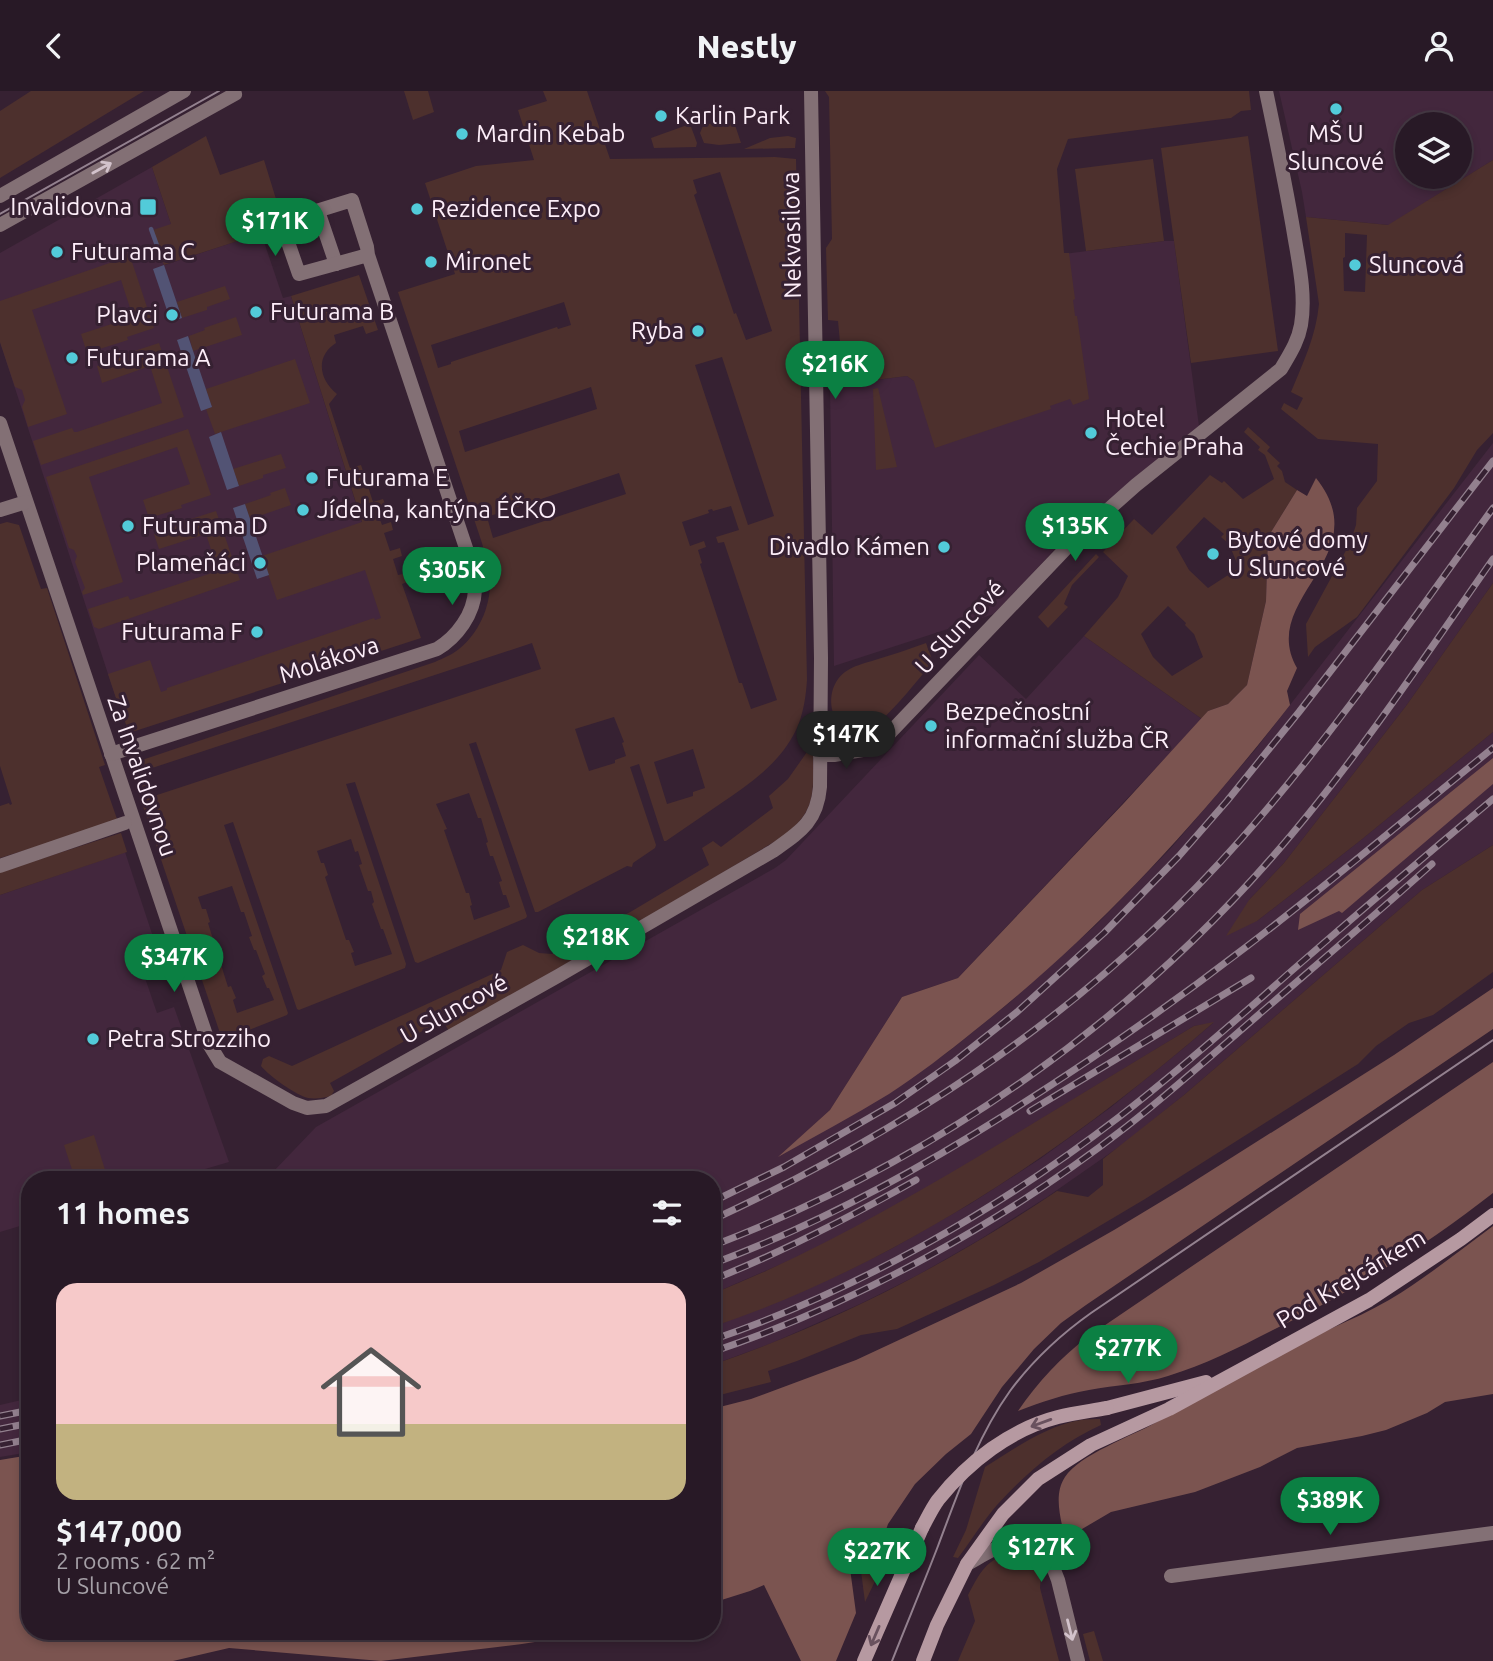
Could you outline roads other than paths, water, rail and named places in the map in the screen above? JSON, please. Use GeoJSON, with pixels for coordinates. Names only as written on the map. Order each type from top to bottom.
{"type":"FeatureCollection","features":[{"type":"Feature","properties":{"kind":"main road","name":"Pod Krejcárkem"},"geometry":{"type":"LineString","coordinates":[[923,1661],[967,1563],[1003,1514],[1038,1479],[1091,1445],[1169,1409],[1369,1300],[1461,1240],[1493,1215]]}},
{"type":"Feature","properties":{"kind":"main road","name":"Pod Krejcárkem"},"geometry":{"type":"LineString","coordinates":[[864,1661],[922,1528],[937,1501],[961,1475],[1002,1442],[1019,1431],[1058,1417],[1107,1408],[1228,1376]]}},
{"type":"Feature","properties":{"kind":"street"},"geometry":{"type":"LineString","coordinates":[[0,196],[184,91]]}},
{"type":"Feature","properties":{"kind":"street"},"geometry":{"type":"LineString","coordinates":[[0,225],[235,94],[234,91]]}},
{"type":"Feature","properties":{"kind":"street","name":"Nekvasilova"},"geometry":{"type":"LineString","coordinates":[[811,91],[817,340],[820,755]]}},
{"type":"Feature","properties":{"kind":"street","name":"U Sluncové"},"geometry":{"type":"LineString","coordinates":[[293,1103],[307,1108],[326,1106],[558,976],[773,851],[801,831],[812,818],[819,801],[820,755],[867,749],[884,739],[1074,540],[1136,485],[1281,369],[1295,347],[1304,304],[1287,190],[1266,91]]}},
{"type":"Feature","properties":{"kind":"street","name":"Molákova"},"geometry":{"type":"LineString","coordinates":[[111,754],[437,649],[456,635],[464,622],[472,606],[474,574],[352,200],[281,222],[299,274],[368,255]]}},
{"type":"Feature","properties":{"kind":"street"},"geometry":{"type":"LineString","coordinates":[[318,211],[336,264]]}},
{"type":"Feature","properties":{"kind":"street","name":"Za Invalidovnou"},"geometry":{"type":"LineString","coordinates":[[0,423],[209,1044],[220,1062],[293,1103]]}},
{"type":"Feature","properties":{"kind":"street"},"geometry":{"type":"LineString","coordinates":[[0,510],[26,502]]}},
{"type":"Feature","properties":{"kind":"street"},"geometry":{"type":"LineString","coordinates":[[0,866],[125,823]]}},
{"type":"Feature","properties":{"kind":"street"},"geometry":{"type":"LineString","coordinates":[[1171,1576],[1493,1533]]}},
{"type":"Feature","properties":{"kind":"street"},"geometry":{"type":"LineString","coordinates":[[967,1563],[1007,1544],[1028,1544],[1046,1555],[1058,1580],[1078,1661]]}},
{"type":"Feature","properties":{"kind":"water"},"geometry":{"type":"Polygon","coordinates":[[[164,265],[182,318],[171,322],[153,269],[164,265]]]}},
{"type":"Feature","properties":{"kind":"water"},"geometry":{"type":"Polygon","coordinates":[[[188,336],[212,407],[201,411],[177,340],[188,336]]]}},
{"type":"Feature","properties":{"kind":"water"},"geometry":{"type":"Polygon","coordinates":[[[221,432],[239,486],[227,490],[209,437],[221,432]]]}},
{"type":"Feature","properties":{"kind":"water"},"geometry":{"type":"Polygon","coordinates":[[[245,504],[269,575],[257,579],[233,508],[245,504]]]}},
{"type":"Feature","properties":{"kind":"waterway"},"geometry":{"type":"LineString","coordinates":[[151,229],[159,251]]}},
{"type":"Feature","properties":{"kind":"tram line"},"geometry":{"type":"LineString","coordinates":[[0,214],[219,91]]}},
{"type":"Feature","properties":{"kind":"tram line"},"geometry":{"type":"LineString","coordinates":[[892,1661],[978,1446],[1010,1391],[1038,1358],[1091,1313],[1493,1040]]}},
{"type":"Feature","properties":{"kind":"railway"},"geometry":{"type":"LineString","coordinates":[[721,1198],[784,1167],[895,1103],[955,1061],[1017,1012],[1104,933],[1179,856],[1227,801],[1493,461]]}},
{"type":"Feature","properties":{"kind":"railway"},"geometry":{"type":"LineString","coordinates":[[721,1216],[860,1144],[930,1102],[1062,1009],[1125,956],[1185,899],[1276,799],[1371,676],[1493,508]]}},
{"type":"Feature","properties":{"kind":"railway"},"geometry":{"type":"LineString","coordinates":[[721,1242],[795,1211],[876,1171],[954,1127],[1028,1077],[1100,1023],[1168,964],[1232,901],[1319,801],[1395,699],[1493,559]]}},
{"type":"Feature","properties":{"kind":"railway"},"geometry":{"type":"LineString","coordinates":[[721,1260],[825,1216],[898,1178],[1065,1076],[1246,947],[1493,748]]}},
{"type":"Feature","properties":{"kind":"railway"},"geometry":{"type":"LineString","coordinates":[[721,1337],[819,1298],[924,1245],[975,1216],[1073,1151],[1183,1065],[1493,799]]}},
{"type":"Feature","properties":{"kind":"railway"},"geometry":{"type":"LineString","coordinates":[[721,1349],[767,1332],[875,1284],[980,1227],[1031,1195],[1079,1162],[1159,1100],[1432,864]]}},
{"type":"Feature","properties":{"kind":"railway"},"geometry":{"type":"LineString","coordinates":[[1030,1111],[1251,978]]}},
{"type":"Feature","properties":{"kind":"railway"},"geometry":{"type":"LineString","coordinates":[[721,1276],[816,1233],[916,1180]]}},
{"type":"Feature","properties":{"kind":"railway"},"geometry":{"type":"LineString","coordinates":[[0,1416],[21,1412]]}},
{"type":"Feature","properties":{"kind":"railway"},"geometry":{"type":"LineString","coordinates":[[0,1429],[21,1425]]}},
{"type":"Feature","properties":{"kind":"railway"},"geometry":{"type":"LineString","coordinates":[[0,1445],[21,1441]]}},
{"type":"Feature","properties":{"kind":"place","name":"MŠ U Sluncové"},"geometry":{"type":"Point","coordinates":[1336,109]}},
{"type":"Feature","properties":{"kind":"place","name":"Karlin Park"},"geometry":{"type":"Point","coordinates":[661,116]}},
{"type":"Feature","properties":{"kind":"place","name":"Mardin Kebab"},"geometry":{"type":"Point","coordinates":[462,134]}},
{"type":"Feature","properties":{"kind":"place","name":"Invalidovna"},"geometry":{"type":"Point","coordinates":[148,207]}},
{"type":"Feature","properties":{"kind":"place","name":"Rezidence Expo"},"geometry":{"type":"Point","coordinates":[417,209]}},
{"type":"Feature","properties":{"kind":"place","name":"Futurama C"},"geometry":{"type":"Point","coordinates":[57,252]}},
{"type":"Feature","properties":{"kind":"place","name":"Mironet"},"geometry":{"type":"Point","coordinates":[431,262]}},
{"type":"Feature","properties":{"kind":"place","name":"Sluncová"},"geometry":{"type":"Point","coordinates":[1355,265]}},
{"type":"Feature","properties":{"kind":"place","name":"Futurama B"},"geometry":{"type":"Point","coordinates":[256,312]}},
{"type":"Feature","properties":{"kind":"place","name":"Plavci"},"geometry":{"type":"Point","coordinates":[172,315]}},
{"type":"Feature","properties":{"kind":"place","name":"Ryba"},"geometry":{"type":"Point","coordinates":[698,331]}},
{"type":"Feature","properties":{"kind":"place","name":"Futurama A"},"geometry":{"type":"Point","coordinates":[72,358]}},
{"type":"Feature","properties":{"kind":"place","name":"Hotel Čechie Praha"},"geometry":{"type":"Point","coordinates":[1091,433]}},
{"type":"Feature","properties":{"kind":"place","name":"Futurama E"},"geometry":{"type":"Point","coordinates":[312,478]}},
{"type":"Feature","properties":{"kind":"place","name":"Jídelna, kantýna ÉČKO"},"geometry":{"type":"Point","coordinates":[303,510]}},
{"type":"Feature","properties":{"kind":"place","name":"Futurama D"},"geometry":{"type":"Point","coordinates":[128,526]}},
{"type":"Feature","properties":{"kind":"place","name":"Divadlo Kámen"},"geometry":{"type":"Point","coordinates":[944,547]}},
{"type":"Feature","properties":{"kind":"place","name":"Bytové domy U Sluncové"},"geometry":{"type":"Point","coordinates":[1213,554]}},
{"type":"Feature","properties":{"kind":"place","name":"Plameňáci"},"geometry":{"type":"Point","coordinates":[260,563]}},
{"type":"Feature","properties":{"kind":"place","name":"Futurama F"},"geometry":{"type":"Point","coordinates":[257,632]}},
{"type":"Feature","properties":{"kind":"place","name":"Bezpečnostní informační služba ČR"},"geometry":{"type":"Point","coordinates":[931,726]}},
{"type":"Feature","properties":{"kind":"place","name":"Petra Strozziho"},"geometry":{"type":"Point","coordinates":[93,1039]}}]}
